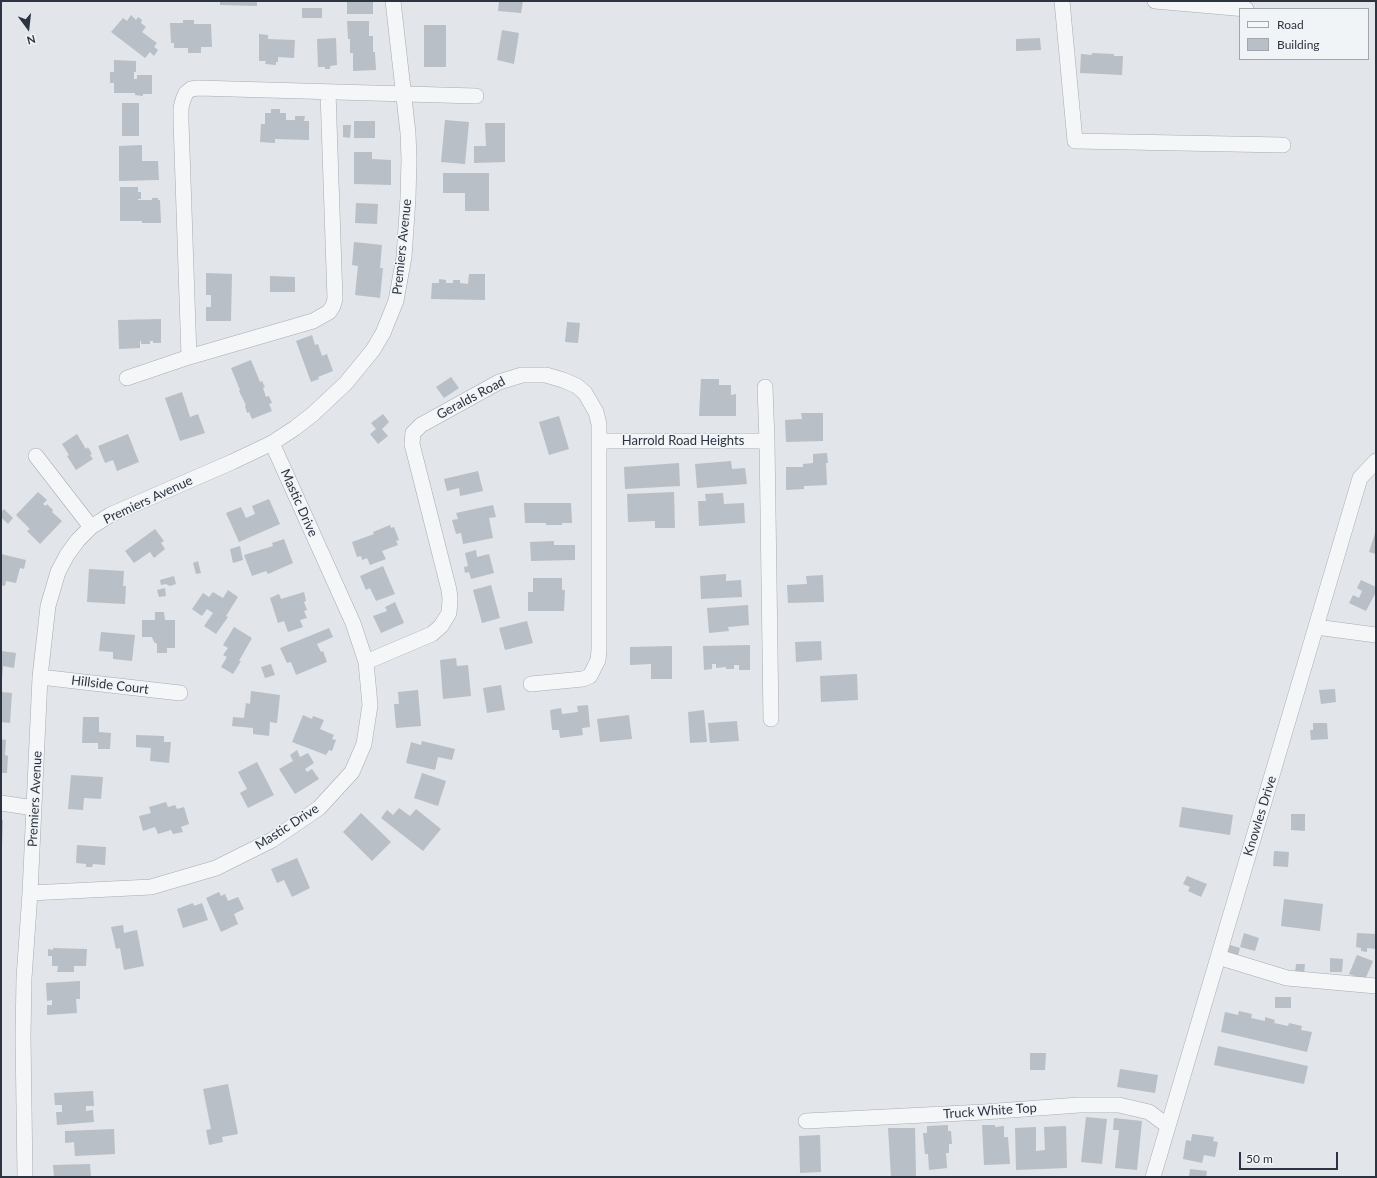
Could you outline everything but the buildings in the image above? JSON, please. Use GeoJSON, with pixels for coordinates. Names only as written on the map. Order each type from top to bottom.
{"type":"FeatureCollection","features":[{"type":"Feature","properties":{"kind":"street","name":"Premiers Avenue"},"geometry":{"type":"LineString","coordinates":[[25,1177],[23,1037],[24,985],[30,893],[40,677],[48,606],[58,572],[67,555],[90,527],[110,515],[272,443],[295,428],[313,414],[346,383],[373,350],[383,333],[396,302],[404,257],[408,198],[409,160],[404,94],[393,1]]}},
{"type":"Feature","properties":{"kind":"street"},"geometry":{"type":"LineString","coordinates":[[1062,1],[1075,141],[1283,145]]}},
{"type":"Feature","properties":{"kind":"street"},"geometry":{"type":"LineString","coordinates":[[1155,1],[1239,8]]}},
{"type":"Feature","properties":{"kind":"street"},"geometry":{"type":"LineString","coordinates":[[189,357],[181,121],[181,108],[186,93],[198,88],[476,96]]}},
{"type":"Feature","properties":{"kind":"street"},"geometry":{"type":"LineString","coordinates":[[127,378],[189,357],[313,321],[329,312],[334,306],[328,92]]}},
{"type":"Feature","properties":{"kind":"street","name":"Geralds Road"},"geometry":{"type":"LineString","coordinates":[[366,662],[432,634],[441,626],[449,613],[449,590],[412,444],[414,433],[421,426],[494,384],[512,377],[534,374],[546,375],[564,380],[577,386],[585,393],[596,412],[599,424],[599,650],[598,660],[590,676],[583,679],[531,684]]}},
{"type":"Feature","properties":{"kind":"street"},"geometry":{"type":"LineString","coordinates":[[765,387],[771,718]]}},
{"type":"Feature","properties":{"kind":"street","name":"Harrold Road Heights"},"geometry":{"type":"LineString","coordinates":[[599,441],[767,441]]}},
{"type":"Feature","properties":{"kind":"street","name":"Mastic Drive"},"geometry":{"type":"LineString","coordinates":[[30,893],[151,887],[216,868],[272,840],[318,808],[352,772],[364,744],[370,705],[366,662],[352,623],[272,443]]}},
{"type":"Feature","properties":{"kind":"street"},"geometry":{"type":"LineString","coordinates":[[36,456],[90,527]]}},
{"type":"Feature","properties":{"kind":"street","name":"Knowles Drive"},"geometry":{"type":"LineString","coordinates":[[1152,1177],[1360,478],[1376,461]]}},
{"type":"Feature","properties":{"kind":"street"},"geometry":{"type":"LineString","coordinates":[[1316,627],[1376,635]]}},
{"type":"Feature","properties":{"kind":"street","name":"Hillside Court"},"geometry":{"type":"LineString","coordinates":[[40,677],[180,693]]}},
{"type":"Feature","properties":{"kind":"street"},"geometry":{"type":"LineString","coordinates":[[1,803],[34,808]]}},
{"type":"Feature","properties":{"kind":"street"},"geometry":{"type":"LineString","coordinates":[[1218,957],[1287,978],[1376,986]]}},
{"type":"Feature","properties":{"kind":"street","name":"Truck White Top"},"geometry":{"type":"LineString","coordinates":[[806,1121],[984,1112],[1079,1105],[1119,1105],[1149,1112],[1168,1126]]}}]}
